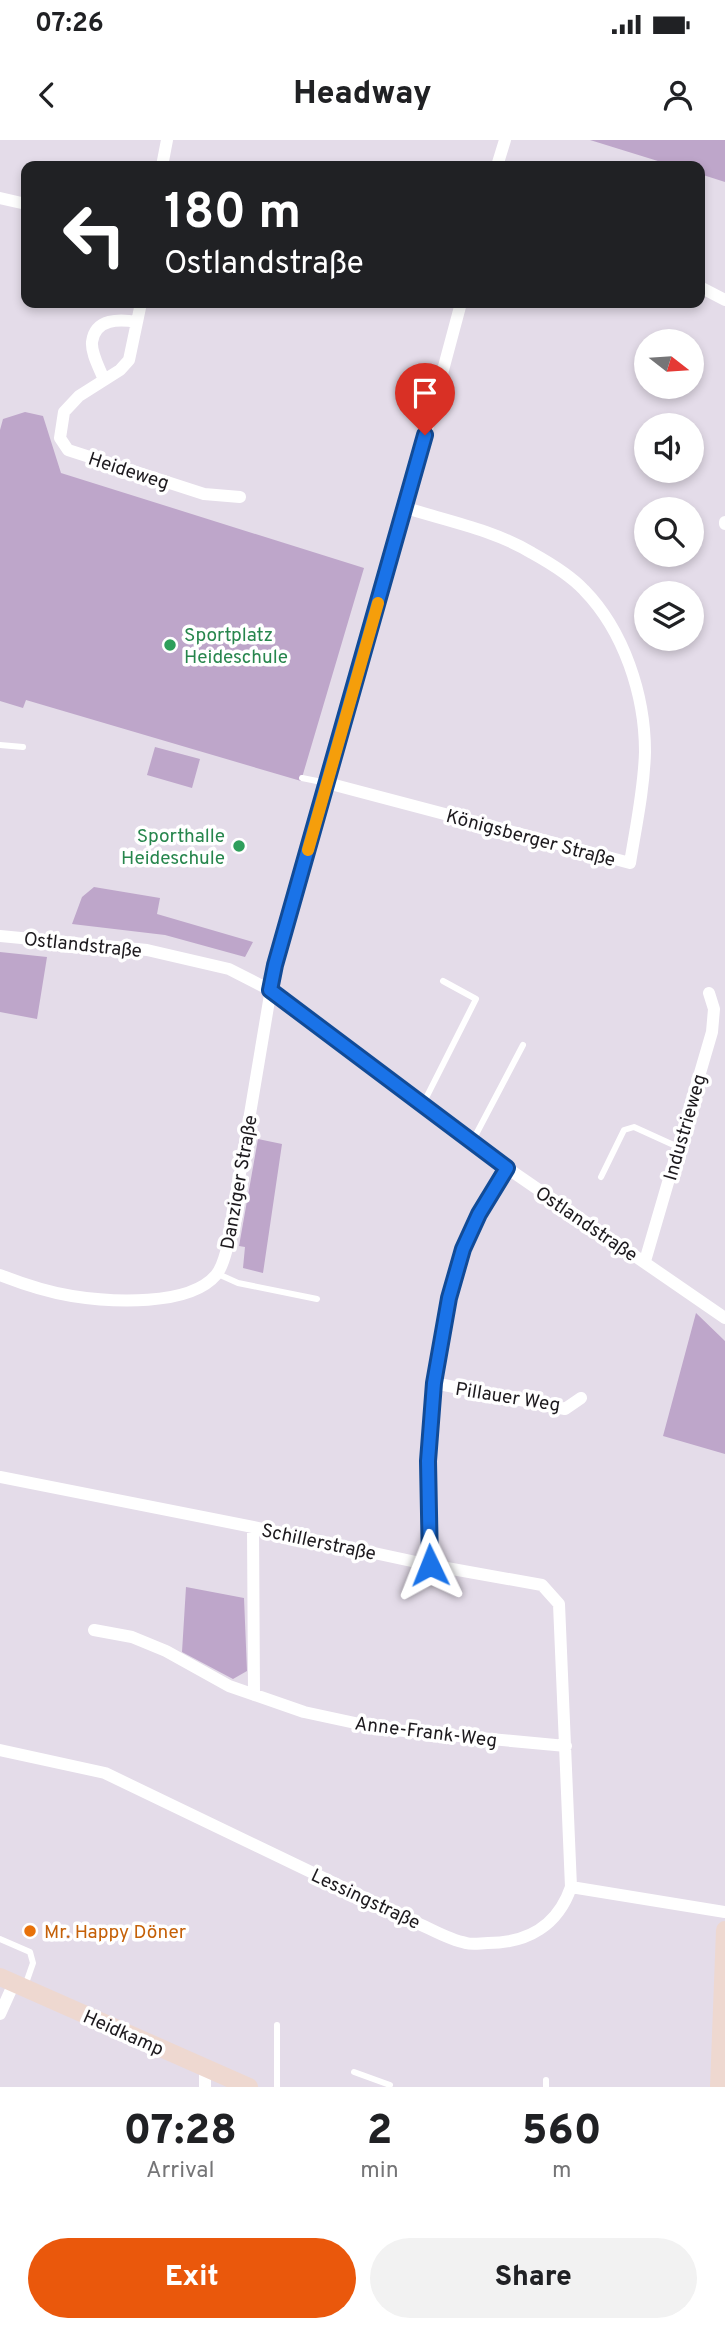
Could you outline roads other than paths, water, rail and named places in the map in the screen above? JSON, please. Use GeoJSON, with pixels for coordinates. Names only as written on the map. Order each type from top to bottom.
{"type":"FeatureCollection","features":[{"type":"Feature","properties":{"kind":"main road"},"geometry":{"type":"LineString","coordinates":[[719,2087],[725,1930]]}},
{"type":"Feature","properties":{"kind":"main road","name":"Heidkamp"},"geometry":{"type":"LineString","coordinates":[[13,1983],[249,2087]]}},
{"type":"Feature","properties":{"kind":"street"},"geometry":{"type":"LineString","coordinates":[[163,161],[167,140]]}},
{"type":"Feature","properties":{"kind":"street"},"geometry":{"type":"LineString","coordinates":[[499,161],[505,140]]}},
{"type":"Feature","properties":{"kind":"street"},"geometry":{"type":"LineString","coordinates":[[0,198],[21,203]]}},
{"type":"Feature","properties":{"kind":"street"},"geometry":{"type":"LineString","coordinates":[[705,290],[725,300]]}},
{"type":"Feature","properties":{"kind":"street","name":"Heideweg"},"geometry":{"type":"LineString","coordinates":[[140,308],[129,360],[79,396],[64,412],[60,438],[68,450],[204,494],[240,497]]}},
{"type":"Feature","properties":{"kind":"street","name":"Danziger Straße"},"geometry":{"type":"LineString","coordinates":[[0,1275],[29,1286],[71,1296],[150,1299],[186,1293],[206,1284],[217,1274],[228,1245],[275,965],[406,508],[460,308]]}},
{"type":"Feature","properties":{"kind":"street"},"geometry":{"type":"LineString","coordinates":[[104,380],[92,343],[96,332],[104,324],[114,320],[138,322]]}},
{"type":"Feature","properties":{"kind":"street","name":"Königsberger Straße"},"geometry":{"type":"LineString","coordinates":[[327,783],[630,863],[644,775],[644,726],[628,659],[599,607],[583,588],[566,574],[530,551],[492,534],[406,508]]}},
{"type":"Feature","properties":{"kind":"street","name":"Ostlandstraße"},"geometry":{"type":"LineString","coordinates":[[0,936],[157,952],[229,969],[270,990],[507,1168],[725,1318]]}},
{"type":"Feature","properties":{"kind":"street","name":"Industrieweg"},"geometry":{"type":"LineString","coordinates":[[645,1261],[712,1032],[714,1009],[709,993]]}},
{"type":"Feature","properties":{"kind":"street"},"geometry":{"type":"LineString","coordinates":[[430,1565],[428,1461],[434,1383],[449,1298],[463,1249],[479,1214],[507,1168]]}},
{"type":"Feature","properties":{"kind":"street","name":"Pillauer Weg"},"geometry":{"type":"LineString","coordinates":[[434,1383],[565,1409],[581,1398]]}},
{"type":"Feature","properties":{"kind":"street","name":"Schillerstraße"},"geometry":{"type":"LineString","coordinates":[[0,1477],[430,1565],[542,1585],[559,1604],[571,1886]]}},
{"type":"Feature","properties":{"kind":"street"},"geometry":{"type":"LineString","coordinates":[[253,1527],[254,1695]]}},
{"type":"Feature","properties":{"kind":"street","name":"Anne-Frank-Weg"},"geometry":{"type":"LineString","coordinates":[[94,1630],[132,1637],[166,1651],[229,1686],[304,1712],[383,1729],[566,1746]]}},
{"type":"Feature","properties":{"kind":"street","name":"Lessingstraße"},"geometry":{"type":"LineString","coordinates":[[0,1750],[105,1773],[466,1944],[521,1940],[544,1927],[565,1906],[571,1886]]}},
{"type":"Feature","properties":{"kind":"street"},"geometry":{"type":"LineString","coordinates":[[571,1886],[725,1912]]}},
{"type":"Feature","properties":{"kind":"street"},"geometry":{"type":"LineString","coordinates":[[0,2014],[13,1983]]}},
{"type":"Feature","properties":{"kind":"street"},"geometry":{"type":"LineString","coordinates":[[205,2068],[205,2087]]}},
{"type":"Feature","properties":{"kind":"lane"},"geometry":{"type":"LineString","coordinates":[[0,745],[23,747]]}},
{"type":"Feature","properties":{"kind":"lane"},"geometry":{"type":"LineString","coordinates":[[302,778],[327,783]]}},
{"type":"Feature","properties":{"kind":"lane"},"geometry":{"type":"LineString","coordinates":[[422,1105],[476,999],[443,981]]}},
{"type":"Feature","properties":{"kind":"lane"},"geometry":{"type":"LineString","coordinates":[[472,1142],[523,1045]]}},
{"type":"Feature","properties":{"kind":"lane"},"geometry":{"type":"LineString","coordinates":[[601,1177],[628,1127],[634,1127],[678,1147]]}},
{"type":"Feature","properties":{"kind":"lane"},"geometry":{"type":"LineString","coordinates":[[217,1274],[238,1283],[317,1299]]}},
{"type":"Feature","properties":{"kind":"lane"},"geometry":{"type":"LineString","coordinates":[[0,1939],[30,1952],[33,1963],[13,1983]]}},
{"type":"Feature","properties":{"kind":"lane"},"geometry":{"type":"LineString","coordinates":[[277,2025],[277,2087]]}},
{"type":"Feature","properties":{"kind":"lane"},"geometry":{"type":"LineString","coordinates":[[354,2072],[390,2085],[389,2087]]}},
{"type":"Feature","properties":{"kind":"place","name":"Sportplatz Heideschule"},"geometry":{"type":"Point","coordinates":[170,645]}},
{"type":"Feature","properties":{"kind":"place","name":"Sporthalle Heideschule"},"geometry":{"type":"Point","coordinates":[239,846]}},
{"type":"Feature","properties":{"kind":"place","name":"Mr. Happy Döner"},"geometry":{"type":"Point","coordinates":[30,1931]}}]}
